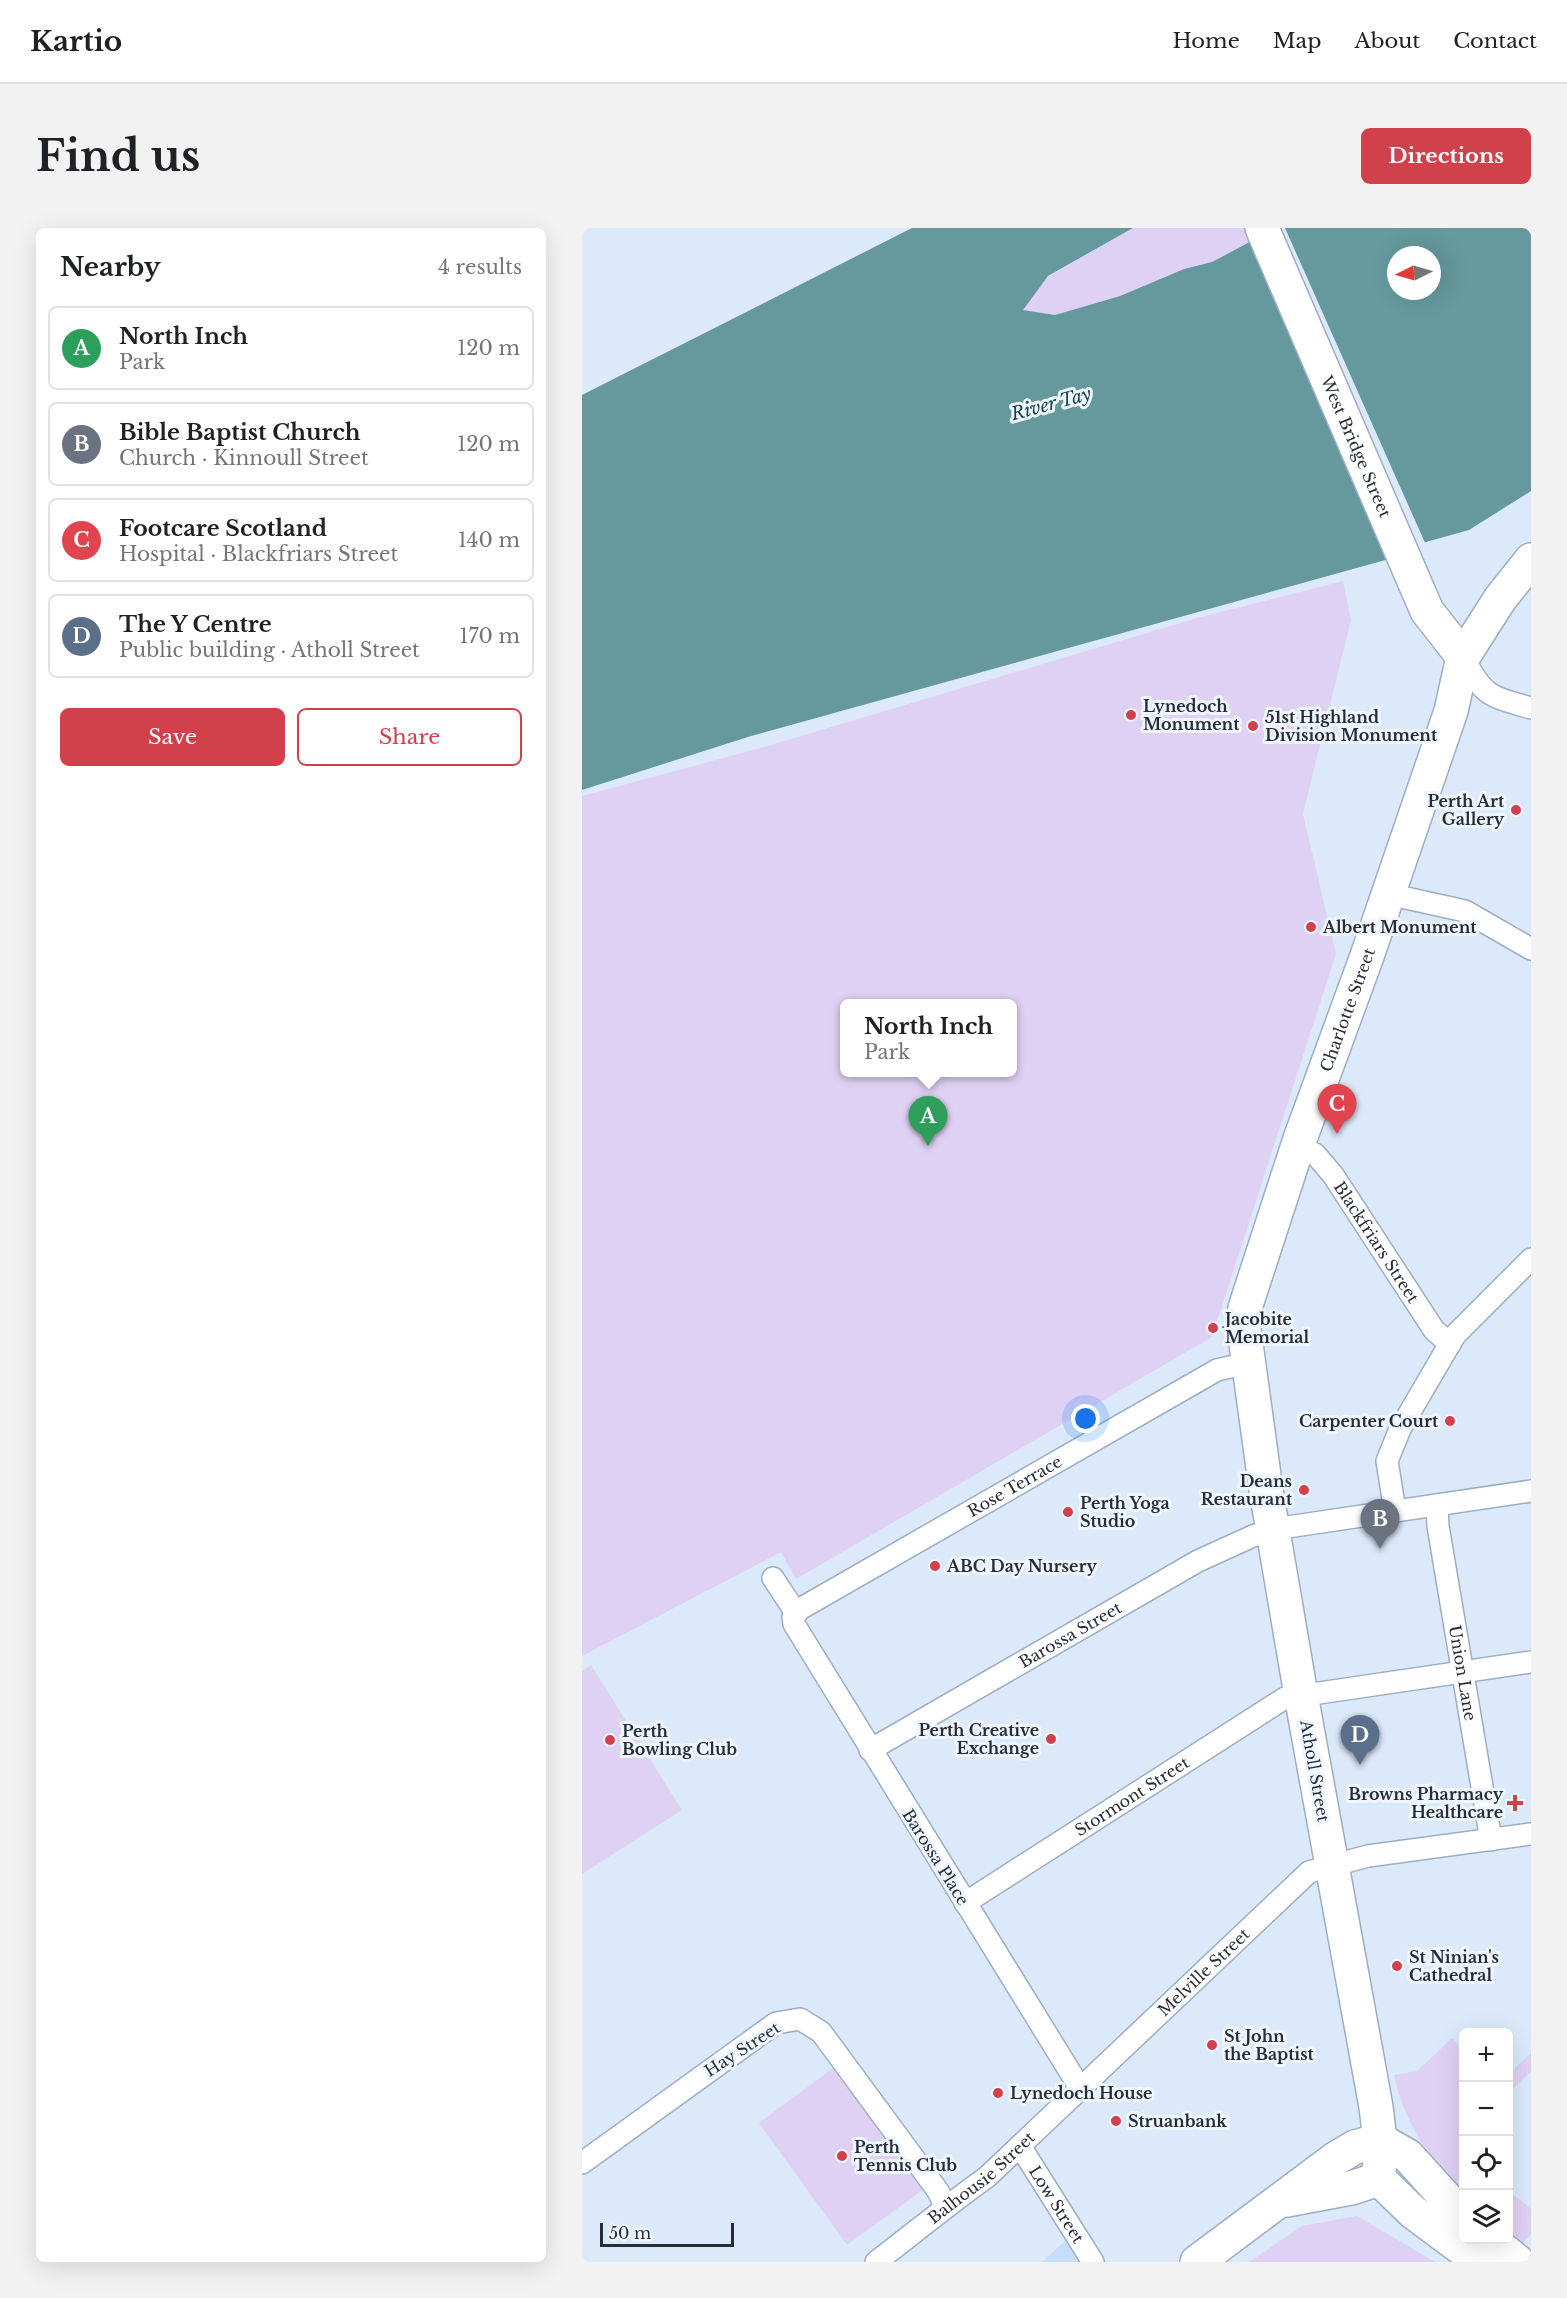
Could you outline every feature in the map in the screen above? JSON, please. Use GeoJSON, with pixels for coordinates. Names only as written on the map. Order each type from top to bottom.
{"type":"FeatureCollection","features":[{"type":"Feature","properties":{"kind":"main road","name":"West Bridge Street"},"geometry":{"type":"LineString","coordinates":[[1262,228],[1427,611],[1464,657]]}},
{"type":"Feature","properties":{"kind":"main road","name":"Charlotte Street"},"geometry":{"type":"LineString","coordinates":[[1246,1363],[1242,1333],[1245,1308],[1298,1147],[1451,711],[1464,657],[1500,599],[1531,560]]}},
{"type":"Feature","properties":{"kind":"main road","name":"Atholl Street"},"geometry":{"type":"LineString","coordinates":[[1246,1363],[1301,1695],[1380,2140],[1379,2179]]}},
{"type":"Feature","properties":{"kind":"main road"},"geometry":{"type":"LineString","coordinates":[[1197,2262],[1355,2146],[1380,2140],[1408,2156],[1459,2212]]}},
{"type":"Feature","properties":{"kind":"main road"},"geometry":{"type":"LineString","coordinates":[[1282,2200],[1352,2188],[1379,2179],[1413,2212],[1480,2262]]}},
{"type":"Feature","properties":{"kind":"main road"},"geometry":{"type":"LineString","coordinates":[[1496,2244],[1518,2262]]}},
{"type":"Feature","properties":{"kind":"street"},"geometry":{"type":"LineString","coordinates":[[1464,657],[1478,685],[1493,698],[1531,708]]}},
{"type":"Feature","properties":{"kind":"street"},"geometry":{"type":"LineString","coordinates":[[1388,894],[1465,911],[1531,949]]}},
{"type":"Feature","properties":{"kind":"street","name":"Blackfriars Street"},"geometry":{"type":"LineString","coordinates":[[1298,1147],[1315,1154],[1333,1175],[1434,1330],[1450,1344]]}},
{"type":"Feature","properties":{"kind":"street"},"geometry":{"type":"LineString","coordinates":[[1395,1511],[1388,1454],[1450,1344],[1475,1313],[1531,1259]]}},
{"type":"Feature","properties":{"kind":"street","name":"Rose Terrace"},"geometry":{"type":"LineString","coordinates":[[795,1618],[1036,1471],[1217,1370],[1246,1363]]}},
{"type":"Feature","properties":{"kind":"street","name":"Barossa Street"},"geometry":{"type":"LineString","coordinates":[[870,1750],[1198,1561],[1253,1536],[1274,1529],[1531,1491]]}},
{"type":"Feature","properties":{"kind":"street","name":"Union Lane"},"geometry":{"type":"LineString","coordinates":[[1437,1505],[1438,1526],[1491,1840]]}},
{"type":"Feature","properties":{"kind":"street","name":"Barossa Place"},"geometry":{"type":"LineString","coordinates":[[773,1578],[870,1750],[1080,2088]]}},
{"type":"Feature","properties":{"kind":"street","name":"Stormont Street"},"geometry":{"type":"LineString","coordinates":[[965,1903],[1286,1698],[1531,1662]]}},
{"type":"Feature","properties":{"kind":"street","name":"Melville Street"},"geometry":{"type":"LineString","coordinates":[[1080,2088],[1309,1872],[1368,1856],[1531,1834]]}},
{"type":"Feature","properties":{"kind":"street","name":"Hay Street"},"geometry":{"type":"LineString","coordinates":[[582,2163],[776,2023],[800,2019],[821,2032],[938,2192],[945,2206]]}},
{"type":"Feature","properties":{"kind":"street","name":"Balhousie Street"},"geometry":{"type":"LineString","coordinates":[[876,2262],[936,2217],[945,2206],[987,2176],[1080,2088]]}},
{"type":"Feature","properties":{"kind":"street","name":"Low Street"},"geometry":{"type":"LineString","coordinates":[[1020,2146],[1093,2262]]}},
{"type":"Feature","properties":{"kind":"shaded area"},"geometry":{"type":"Polygon","coordinates":[[[1133,228],[1258,228],[1261,236],[1212,262],[1184,269],[1120,296],[1055,315],[1022,310],[1043,280],[1133,228]]]}},
{"type":"Feature","properties":{"kind":"shaded area"},"geometry":{"type":"Polygon","coordinates":[[[1343,581],[1351,620],[1303,814],[1336,954],[1212,1337],[796,1579],[781,1552],[582,1656],[582,796],[764,747],[1197,618],[1343,581]]]}},
{"type":"Feature","properties":{"kind":"shaded area","name":"Perth Bowling Club"},"geometry":{"type":"Polygon","coordinates":[[[591,1665],[682,1810],[582,1874],[582,1671],[591,1665]]]}},
{"type":"Feature","properties":{"kind":"shaded area"},"geometry":{"type":"Polygon","coordinates":[[[1452,2038],[1459,2046],[1459,2193],[1421,2141],[1399,2093],[1394,2075],[1417,2071],[1452,2038]]]}},
{"type":"Feature","properties":{"kind":"shaded area"},"geometry":{"type":"Polygon","coordinates":[[[1531,2053],[1531,2071],[1513,2089],[1513,2070],[1531,2053]]]}},
{"type":"Feature","properties":{"kind":"shaded area","name":"Perth Tennis Club"},"geometry":{"type":"Polygon","coordinates":[[[836,2066],[924,2189],[847,2245],[759,2123],[836,2066]]]}},
{"type":"Feature","properties":{"kind":"shaded area"},"geometry":{"type":"Polygon","coordinates":[[[1513,2194],[1531,2209],[1531,2234],[1522,2244],[1513,2238],[1513,2194]]]}},
{"type":"Feature","properties":{"kind":"shaded area"},"geometry":{"type":"Polygon","coordinates":[[[1357,2216],[1435,2262],[1249,2262],[1302,2226],[1357,2216]]]}},
{"type":"Feature","properties":{"kind":"shaded area"},"geometry":{"type":"Polygon","coordinates":[[[1066,2240],[1080,2262],[1042,2262],[1066,2240]]]}},
{"type":"Feature","properties":{"kind":"water","name":"River Tay"},"geometry":{"type":"Polygon","coordinates":[[[912,228],[1133,228],[1048,276],[1023,310],[1055,315],[1120,296],[1184,269],[1212,262],[1261,236],[1258,228],[1531,228],[1531,491],[1469,530],[1426,542],[1400,556],[751,736],[582,790],[582,395],[912,228]]]}},
{"type":"Feature","properties":{"kind":"pier"},"geometry":{"type":"Polygon","coordinates":[[[1255,228],[1285,228],[1426,545],[1401,559],[1255,228]]]}},
{"type":"Feature","properties":{"kind":"place","name":"Lynedoch Monument"},"geometry":{"type":"Point","coordinates":[1131,715]}},
{"type":"Feature","properties":{"kind":"place","name":"51st Highland Division Monument"},"geometry":{"type":"Point","coordinates":[1253,726]}},
{"type":"Feature","properties":{"kind":"place","name":"Perth Art Gallery"},"geometry":{"type":"Point","coordinates":[1516,810]}},
{"type":"Feature","properties":{"kind":"place","name":"Albert Monument"},"geometry":{"type":"Point","coordinates":[1311,927]}},
{"type":"Feature","properties":{"kind":"place","name":"Footcare Scotland"},"geometry":{"type":"Point","coordinates":[1337,1134]}},
{"type":"Feature","properties":{"kind":"place","name":"North Inch"},"geometry":{"type":"Point","coordinates":[928,1146]}},
{"type":"Feature","properties":{"kind":"place","name":"Jacobite Memorial"},"geometry":{"type":"Point","coordinates":[1213,1328]}},
{"type":"Feature","properties":{"kind":"place","name":"Carpenter Court"},"geometry":{"type":"Point","coordinates":[1450,1421]}},
{"type":"Feature","properties":{"kind":"place","name":"Deans Restaurant"},"geometry":{"type":"Point","coordinates":[1304,1490]}},
{"type":"Feature","properties":{"kind":"place","name":"Perth Yoga Studio"},"geometry":{"type":"Point","coordinates":[1068,1512]}},
{"type":"Feature","properties":{"kind":"place","name":"Bible Baptist Church"},"geometry":{"type":"Point","coordinates":[1380,1549]}},
{"type":"Feature","properties":{"kind":"place","name":"ABC Day Nursery"},"geometry":{"type":"Point","coordinates":[935,1566]}},
{"type":"Feature","properties":{"kind":"place","name":"Perth Creative Exchange"},"geometry":{"type":"Point","coordinates":[1051,1739]}},
{"type":"Feature","properties":{"kind":"place","name":"Perth Bowling Club"},"geometry":{"type":"Point","coordinates":[610,1740]}},
{"type":"Feature","properties":{"kind":"place","name":"The Y Centre"},"geometry":{"type":"Point","coordinates":[1360,1765]}},
{"type":"Feature","properties":{"kind":"place","name":"Browns Pharmacy Healthcare"},"geometry":{"type":"Point","coordinates":[1515,1803]}},
{"type":"Feature","properties":{"kind":"place","name":"St Ninian's Cathedral"},"geometry":{"type":"Point","coordinates":[1397,1966]}},
{"type":"Feature","properties":{"kind":"place","name":"St John the Baptist"},"geometry":{"type":"Point","coordinates":[1212,2045]}},
{"type":"Feature","properties":{"kind":"place","name":"Lynedoch House"},"geometry":{"type":"Point","coordinates":[998,2093]}},
{"type":"Feature","properties":{"kind":"place","name":"Struanbank"},"geometry":{"type":"Point","coordinates":[1116,2121]}},
{"type":"Feature","properties":{"kind":"place","name":"Perth Tennis Club"},"geometry":{"type":"Point","coordinates":[842,2156]}}]}
